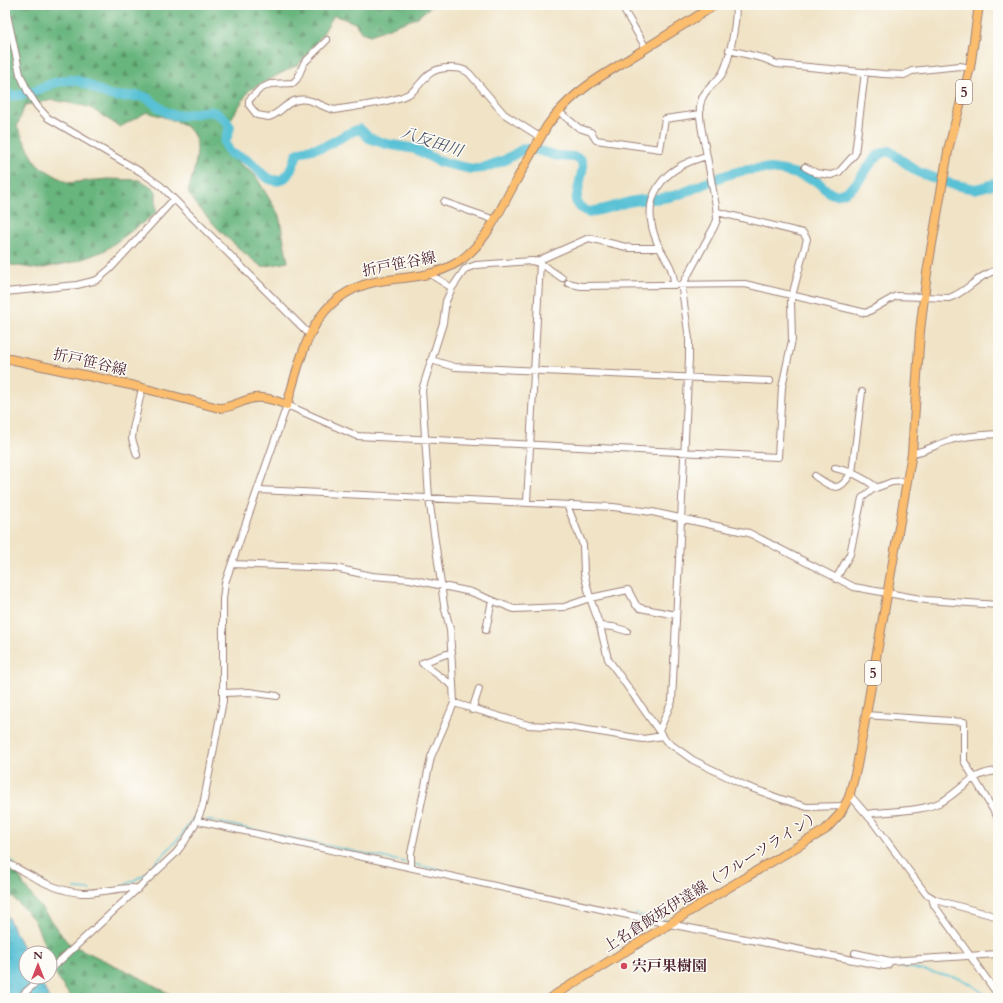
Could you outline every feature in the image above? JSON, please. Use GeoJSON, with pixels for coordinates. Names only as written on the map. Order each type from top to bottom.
{"type":"FeatureCollection","features":[{"type":"Feature","properties":{"kind":"main road","name":"折戸笹谷線"},"geometry":{"type":"LineString","coordinates":[[5,358],[142,388],[219,408],[227,408],[257,398],[274,400],[287,405],[309,334],[329,305],[352,289],[373,282],[430,274],[444,270],[462,259],[479,243],[495,220],[540,137],[558,111],[585,87],[715,5]]}},
{"type":"Feature","properties":{"kind":"main road","name":"上名倉飯坂伊達線（フルーツライン）"},"geometry":{"type":"LineString","coordinates":[[550,998],[825,830],[834,822],[850,794],[857,766],[912,453],[923,297],[950,146],[970,68],[979,5]]}},
{"type":"Feature","properties":{"kind":"street"},"geometry":{"type":"LineString","coordinates":[[5,5],[20,74],[34,102],[48,118],[141,172],[174,199],[309,334]]}},
{"type":"Feature","properties":{"kind":"street"},"geometry":{"type":"LineString","coordinates":[[621,5],[646,48]]}},
{"type":"Feature","properties":{"kind":"street"},"geometry":{"type":"LineString","coordinates":[[454,704],[528,725],[569,727],[643,740],[661,733],[672,704],[688,378],[689,339],[682,289],[683,284],[714,227],[717,212],[700,114],[702,98],[722,74],[736,16],[735,5]]}},
{"type":"Feature","properties":{"kind":"street"},"geometry":{"type":"LineString","coordinates":[[327,40],[304,63],[296,79],[292,83],[270,84],[255,93],[249,100],[249,105],[257,115],[269,117],[297,100],[308,99],[325,108],[336,110],[403,97],[414,91],[428,74],[434,70],[456,68],[463,69],[469,73],[504,114],[540,137]]}},
{"type":"Feature","properties":{"kind":"street"},"geometry":{"type":"LineString","coordinates":[[729,50],[762,58],[777,64],[904,75],[912,71],[938,68],[960,66],[970,68]]}},
{"type":"Feature","properties":{"kind":"street"},"geometry":{"type":"LineString","coordinates":[[805,167],[816,173],[831,176],[839,172],[855,154],[865,72]]}},
{"type":"Feature","properties":{"kind":"street"},"geometry":{"type":"LineString","coordinates":[[558,111],[579,128],[591,132],[596,140],[660,150],[665,119],[700,114]]}},
{"type":"Feature","properties":{"kind":"street"},"geometry":{"type":"LineString","coordinates":[[674,284],[671,265],[660,248],[651,223],[650,204],[653,196],[670,171],[692,160],[707,156]]}},
{"type":"Feature","properties":{"kind":"street"},"geometry":{"type":"LineString","coordinates":[[5,292],[77,285],[97,280],[110,269],[174,199]]}},
{"type":"Feature","properties":{"kind":"street"},"geometry":{"type":"LineString","coordinates":[[444,202],[495,220]]}},
{"type":"Feature","properties":{"kind":"street"},"geometry":{"type":"LineString","coordinates":[[58,962],[176,853],[198,821],[203,806],[224,693],[223,599],[225,583],[287,405],[357,436],[778,457],[782,387],[792,340],[792,295],[807,242],[806,236],[803,233],[717,212]]}},
{"type":"Feature","properties":{"kind":"street"},"geometry":{"type":"LineString","coordinates":[[411,867],[411,853],[431,757],[454,704],[450,629],[444,605],[430,498],[422,390],[443,323],[446,301],[452,288],[465,269],[476,265],[538,263],[589,238],[630,248],[660,248]]}},
{"type":"Feature","properties":{"kind":"street"},"geometry":{"type":"LineString","coordinates":[[462,259],[465,269]]}},
{"type":"Feature","properties":{"kind":"street"},"geometry":{"type":"LineString","coordinates":[[538,263],[562,278]]}},
{"type":"Feature","properties":{"kind":"street"},"geometry":{"type":"LineString","coordinates":[[527,502],[538,263]]}},
{"type":"Feature","properties":{"kind":"street"},"geometry":{"type":"LineString","coordinates":[[568,283],[581,286],[745,284],[866,313],[896,296],[949,298],[967,289],[980,276],[998,270]]}},
{"type":"Feature","properties":{"kind":"street"},"geometry":{"type":"LineString","coordinates":[[430,274],[452,288]]}},
{"type":"Feature","properties":{"kind":"street"},"geometry":{"type":"LineString","coordinates":[[431,360],[456,367],[770,381]]}},
{"type":"Feature","properties":{"kind":"street"},"geometry":{"type":"LineString","coordinates":[[137,455],[132,439],[132,429],[142,388]]}},
{"type":"Feature","properties":{"kind":"street"},"geometry":{"type":"LineString","coordinates":[[815,476],[834,487],[840,487],[844,484],[851,473],[862,392]]}},
{"type":"Feature","properties":{"kind":"street"},"geometry":{"type":"LineString","coordinates":[[912,453],[925,451],[949,440],[964,436],[998,434]]}},
{"type":"Feature","properties":{"kind":"street"},"geometry":{"type":"LineString","coordinates":[[835,468],[867,480],[876,487]]}},
{"type":"Feature","properties":{"kind":"street"},"geometry":{"type":"LineString","coordinates":[[836,579],[850,554],[862,498],[866,493],[876,487],[892,482],[906,481]]}},
{"type":"Feature","properties":{"kind":"street"},"geometry":{"type":"LineString","coordinates":[[258,490],[613,507],[681,518],[749,533],[854,587],[926,600],[998,605]]}},
{"type":"Feature","properties":{"kind":"street"},"geometry":{"type":"LineString","coordinates":[[567,505],[583,545],[584,573],[610,664],[661,733],[677,751],[746,786],[807,807],[844,806]]}},
{"type":"Feature","properties":{"kind":"street"},"geometry":{"type":"LineString","coordinates":[[232,564],[335,568],[372,576],[410,579],[471,592],[514,609],[564,607],[590,598],[628,590],[636,605],[640,608],[676,615]]}},
{"type":"Feature","properties":{"kind":"street"},"geometry":{"type":"LineString","coordinates":[[486,630],[492,600]]}},
{"type":"Feature","properties":{"kind":"street"},"geometry":{"type":"LineString","coordinates":[[600,626],[613,627],[628,631]]}},
{"type":"Feature","properties":{"kind":"street"},"geometry":{"type":"LineString","coordinates":[[452,652],[422,663],[453,686]]}},
{"type":"Feature","properties":{"kind":"street"},"geometry":{"type":"LineString","coordinates":[[472,710],[479,689]]}},
{"type":"Feature","properties":{"kind":"street"},"geometry":{"type":"LineString","coordinates":[[224,693],[254,693],[277,696]]}},
{"type":"Feature","properties":{"kind":"street"},"geometry":{"type":"LineString","coordinates":[[866,715],[964,722],[963,757],[998,818]]}},
{"type":"Feature","properties":{"kind":"street"},"geometry":{"type":"LineString","coordinates":[[867,814],[928,807],[943,801],[975,778],[998,771]]}},
{"type":"Feature","properties":{"kind":"street"},"geometry":{"type":"LineString","coordinates":[[850,794],[867,814],[926,894],[932,898],[956,906],[998,917]]}},
{"type":"Feature","properties":{"kind":"street"},"geometry":{"type":"LineString","coordinates":[[198,821],[670,924],[884,966],[888,965],[890,961]]}},
{"type":"Feature","properties":{"kind":"street"},"geometry":{"type":"LineString","coordinates":[[5,862],[47,885],[65,890],[92,893],[127,887],[138,889]]}},
{"type":"Feature","properties":{"kind":"street"},"geometry":{"type":"LineString","coordinates":[[932,898],[934,905],[998,995]]}},
{"type":"Feature","properties":{"kind":"street"},"geometry":{"type":"LineString","coordinates":[[855,953],[890,961],[971,957],[998,954]]}},
{"type":"Feature","properties":{"kind":"street"},"geometry":{"type":"LineString","coordinates":[[19,998],[33,985]]}},
{"type":"Feature","properties":{"kind":"green space"},"geometry":{"type":"Polygon","coordinates":[[[5,5],[433,5],[416,18],[370,35],[361,32],[355,23],[334,15],[322,35],[299,64],[249,90],[228,124],[226,154],[255,175],[279,215],[288,262],[262,267],[241,251],[222,233],[188,193],[195,167],[197,148],[192,132],[185,126],[147,112],[120,127],[89,107],[54,100],[25,105],[17,127],[37,165],[68,183],[107,179],[139,180],[156,191],[156,213],[104,251],[74,262],[38,269],[5,264],[5,5]]]}},
{"type":"Feature","properties":{"kind":"green space"},"geometry":{"type":"Polygon","coordinates":[[[5,851],[25,887],[68,943],[139,977],[177,998],[72,998],[58,978],[58,945],[45,945],[34,920],[5,889],[5,851]]]}},
{"type":"Feature","properties":{"kind":"water"},"geometry":{"type":"Polygon","coordinates":[[[5,912],[22,945],[18,945],[18,985],[42,985],[49,998],[5,998],[5,912]]]}},
{"type":"Feature","properties":{"kind":"waterway","name":"八反田川"},"geometry":{"type":"LineString","coordinates":[[5,95],[15,96],[31,92],[60,81],[75,80],[109,95],[145,97],[170,114],[188,115],[203,112],[217,113],[224,118],[230,127],[225,143],[230,153],[250,162],[266,177],[273,180],[283,179],[287,175],[297,154],[300,152],[325,146],[351,132],[360,129],[369,138],[386,144],[416,149],[440,162],[472,169],[483,168],[505,160],[523,149],[533,149],[558,156],[575,157],[581,160],[583,166],[576,201],[580,207],[588,212],[624,203],[674,196],[717,178],[736,172],[755,169],[784,171],[812,179],[828,192],[840,194],[848,191],[855,185],[875,159],[881,154],[889,151],[918,172],[951,184],[975,189],[998,183]]}},
{"type":"Feature","properties":{"kind":"waterway"},"geometry":{"type":"LineString","coordinates":[[123,886],[144,875],[181,836],[193,818],[196,818]]}},
{"type":"Feature","properties":{"kind":"waterway"},"geometry":{"type":"LineString","coordinates":[[207,820],[409,863]]}},
{"type":"Feature","properties":{"kind":"waterway"},"geometry":{"type":"LineString","coordinates":[[5,858],[15,864]]}},
{"type":"Feature","properties":{"kind":"waterway"},"geometry":{"type":"LineString","coordinates":[[413,864],[530,891]]}},
{"type":"Feature","properties":{"kind":"waterway"},"geometry":{"type":"LineString","coordinates":[[75,889],[91,890]]}},
{"type":"Feature","properties":{"kind":"waterway"},"geometry":{"type":"LineString","coordinates":[[635,914],[669,921]]}},
{"type":"Feature","properties":{"kind":"waterway"},"geometry":{"type":"LineString","coordinates":[[890,964],[959,978],[990,998]]}},
{"type":"Feature","properties":{"kind":"place","name":"宍戸果樹園"},"geometry":{"type":"Point","coordinates":[624,966]}}]}
